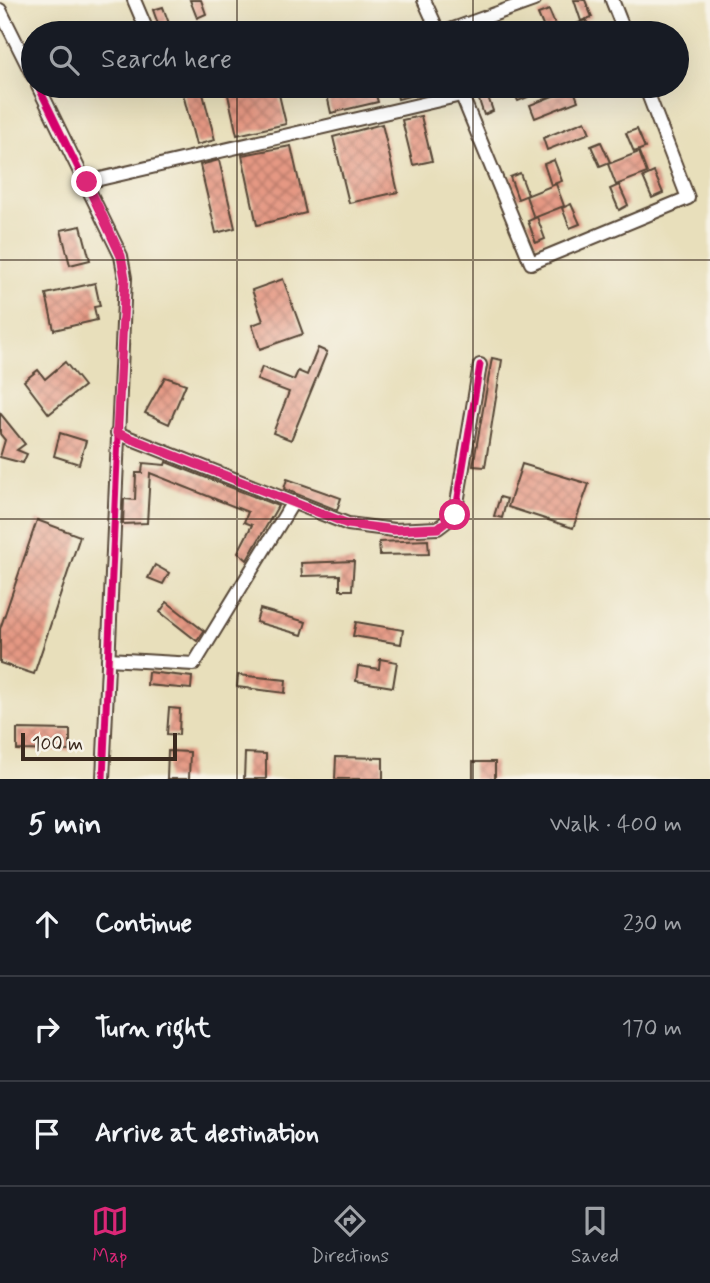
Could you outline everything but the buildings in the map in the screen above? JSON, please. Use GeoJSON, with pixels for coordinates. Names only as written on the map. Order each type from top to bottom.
{"type":"FeatureCollection","features":[{"type":"Feature","properties":{"kind":"street"},"geometry":{"type":"LineString","coordinates":[[134,0],[143,21]]}},
{"type":"Feature","properties":{"kind":"street"},"geometry":{"type":"LineString","coordinates":[[424,0],[435,21]]}},
{"type":"Feature","properties":{"kind":"street"},"geometry":{"type":"LineString","coordinates":[[475,21],[534,0]]}},
{"type":"Feature","properties":{"kind":"street"},"geometry":{"type":"LineString","coordinates":[[612,0],[620,21]]}},
{"type":"Feature","properties":{"kind":"street"},"geometry":{"type":"LineString","coordinates":[[0,10],[21,52]]}},
{"type":"Feature","properties":{"kind":"street"},"geometry":{"type":"LineString","coordinates":[[44,98],[121,256],[125,278],[103,779]]}},
{"type":"Feature","properties":{"kind":"street"},"geometry":{"type":"LineString","coordinates":[[87,182],[427,98]]}},
{"type":"Feature","properties":{"kind":"street"},"geometry":{"type":"LineString","coordinates":[[462,98],[531,263],[688,198],[650,98]]}},
{"type":"Feature","properties":{"kind":"street"},"geometry":{"type":"LineString","coordinates":[[117,433],[348,524],[394,530],[438,528],[455,515],[480,365]]}},
{"type":"Feature","properties":{"kind":"street"},"geometry":{"type":"LineString","coordinates":[[108,659],[194,664],[293,502]]}},
{"type":"Feature","properties":{"kind":"cycle path"},"geometry":{"type":"LineString","coordinates":[[44,98],[121,256],[125,278],[103,779]]}},
{"type":"Feature","properties":{"kind":"cycle path"},"geometry":{"type":"LineString","coordinates":[[117,433],[348,524],[394,530],[438,528],[455,515],[480,365]]}},
{"type":"Feature","properties":{"kind":"route"},"geometry":{"type":"LineString","coordinates":[[87,182],[121,256],[125,278],[117,433],[348,524],[394,530],[438,528],[455,515]]}}]}
